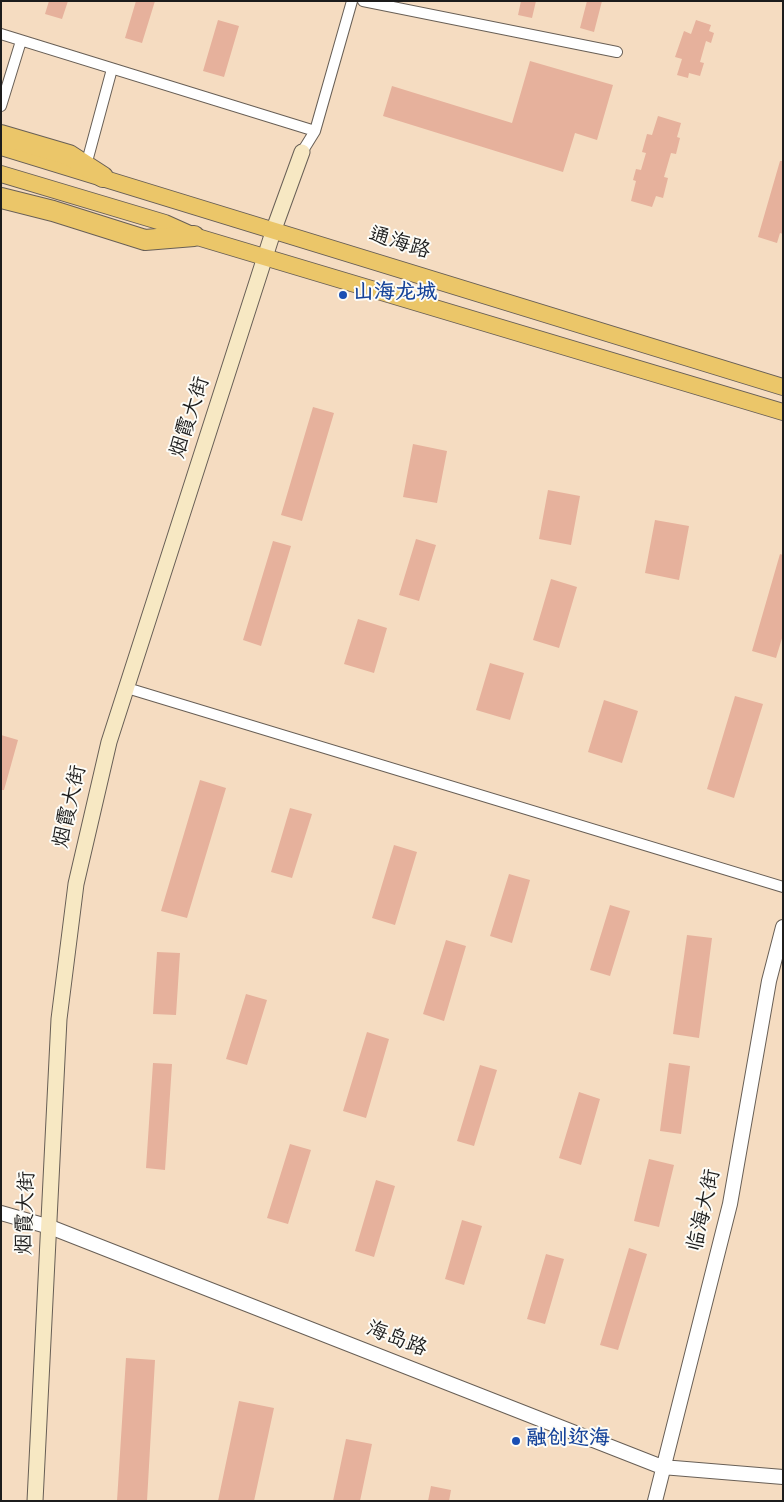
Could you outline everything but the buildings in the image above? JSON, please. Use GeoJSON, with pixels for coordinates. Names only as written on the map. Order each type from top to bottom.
{"type":"FeatureCollection","features":[{"type":"Feature","properties":{"kind":"highway"},"geometry":{"type":"LineString","coordinates":[[1,135],[69,155],[91,172]]}},
{"type":"Feature","properties":{"kind":"highway"},"geometry":{"type":"LineString","coordinates":[[1,198],[54,211],[145,240],[194,236]]}},
{"type":"Feature","properties":{"kind":"main road","name":"通海路"},"geometry":{"type":"LineString","coordinates":[[1,147],[91,172],[783,387]]}},
{"type":"Feature","properties":{"kind":"main road","name":"烟霞大街"},"geometry":{"type":"LineString","coordinates":[[35,1501],[59,1019],[76,884],[109,742],[274,229],[302,152]]}},
{"type":"Feature","properties":{"kind":"main road"},"geometry":{"type":"LineString","coordinates":[[1,174],[165,223],[194,236],[783,412]]}},
{"type":"Feature","properties":{"kind":"street"},"geometry":{"type":"LineString","coordinates":[[302,152],[315,131],[352,1]]}},
{"type":"Feature","properties":{"kind":"street"},"geometry":{"type":"LineString","coordinates":[[362,1],[617,52]]}},
{"type":"Feature","properties":{"kind":"street"},"geometry":{"type":"LineString","coordinates":[[1,34],[315,131]]}},
{"type":"Feature","properties":{"kind":"street"},"geometry":{"type":"LineString","coordinates":[[1,106],[21,41]]}},
{"type":"Feature","properties":{"kind":"street"},"geometry":{"type":"LineString","coordinates":[[91,172],[112,69]]}},
{"type":"Feature","properties":{"kind":"street"},"geometry":{"type":"LineString","coordinates":[[127,688],[783,888]]}},
{"type":"Feature","properties":{"kind":"street","name":"临海大街"},"geometry":{"type":"LineString","coordinates":[[655,1501],[662,1467],[730,1204],[769,981],[783,927]]}},
{"type":"Feature","properties":{"kind":"street","name":"海岛路"},"geometry":{"type":"LineString","coordinates":[[1,1213],[50,1227],[662,1467],[783,1478]]}},
{"type":"Feature","properties":{"kind":"place","name":"山海龙城"},"geometry":{"type":"Point","coordinates":[343,295]}},
{"type":"Feature","properties":{"kind":"place","name":"融创迩海"},"geometry":{"type":"Point","coordinates":[516,1441]}}]}
